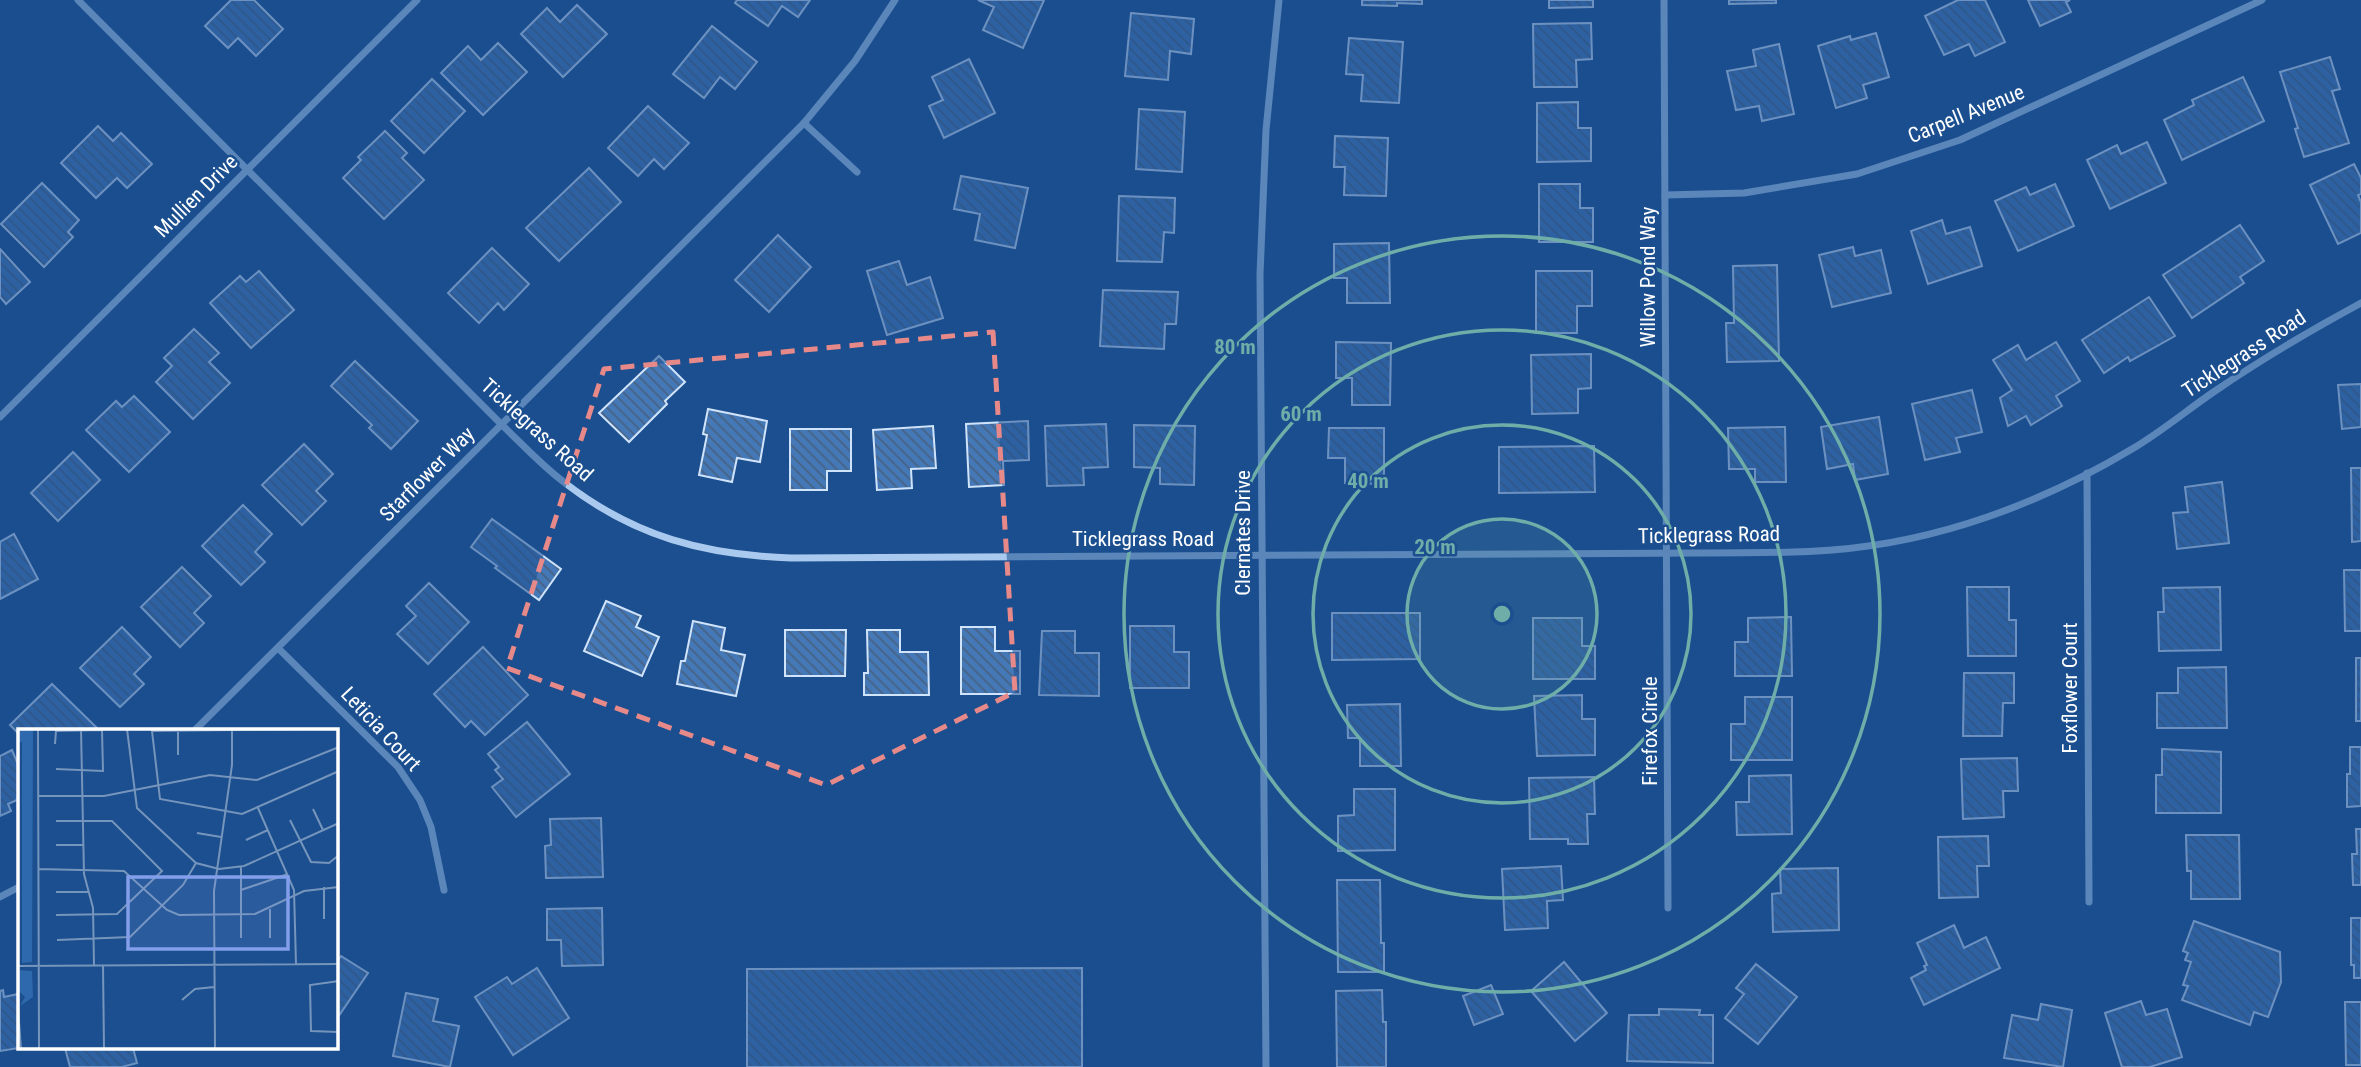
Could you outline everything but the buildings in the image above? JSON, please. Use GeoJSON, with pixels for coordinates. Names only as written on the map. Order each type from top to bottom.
{"type":"FeatureCollection","features":[{"type":"Feature","properties":{"kind":"street","name":"Ticklegrass Road"},"geometry":{"type":"LineString","coordinates":[[78,0],[502,425],[564,483],[598,506],[634,525],[671,540],[711,551],[791,558],[1831,551],[1909,539],[1953,528],[2000,512],[2087,473],[2150,439],[2266,357],[2361,303]]}},
{"type":"Feature","properties":{"kind":"street","name":"Mullien Drive"},"geometry":{"type":"LineString","coordinates":[[0,417],[417,0]]}},
{"type":"Feature","properties":{"kind":"street","name":"Starflower Way"},"geometry":{"type":"LineString","coordinates":[[196,729],[804,123],[855,61],[895,0]]}},
{"type":"Feature","properties":{"kind":"street","name":"Clernates Drive"},"geometry":{"type":"LineString","coordinates":[[1266,1067],[1261,555],[1262,202],[1279,0]]}},
{"type":"Feature","properties":{"kind":"street","name":"Willow Pond Way"},"geometry":{"type":"LineString","coordinates":[[1664,0],[1667,553]]}},
{"type":"Feature","properties":{"kind":"street","name":"Carpell Avenue"},"geometry":{"type":"LineString","coordinates":[[1665,195],[1744,193],[1857,174],[1960,140],[2262,0]]}},
{"type":"Feature","properties":{"kind":"street"},"geometry":{"type":"LineString","coordinates":[[804,123],[856,172]]}},
{"type":"Feature","properties":{"kind":"street","name":"Foxflower Court"},"geometry":{"type":"LineString","coordinates":[[2087,473],[2089,902]]}},
{"type":"Feature","properties":{"kind":"street","name":"Firefox Circle"},"geometry":{"type":"LineString","coordinates":[[1667,553],[1668,908]]}},
{"type":"Feature","properties":{"kind":"street","name":"Leticia Court"},"geometry":{"type":"LineString","coordinates":[[278,648],[398,767],[419,800],[431,827],[443,890]]}},
{"type":"Feature","properties":{"kind":"street"},"geometry":{"type":"LineString","coordinates":[[0,897],[18,888]]}},
{"type":"Feature","properties":{"kind":"highlighted area"},"geometry":{"type":"Polygon","coordinates":[[[993,332],[1015,692],[826,785],[507,668],[604,369],[993,332]]]}}]}
